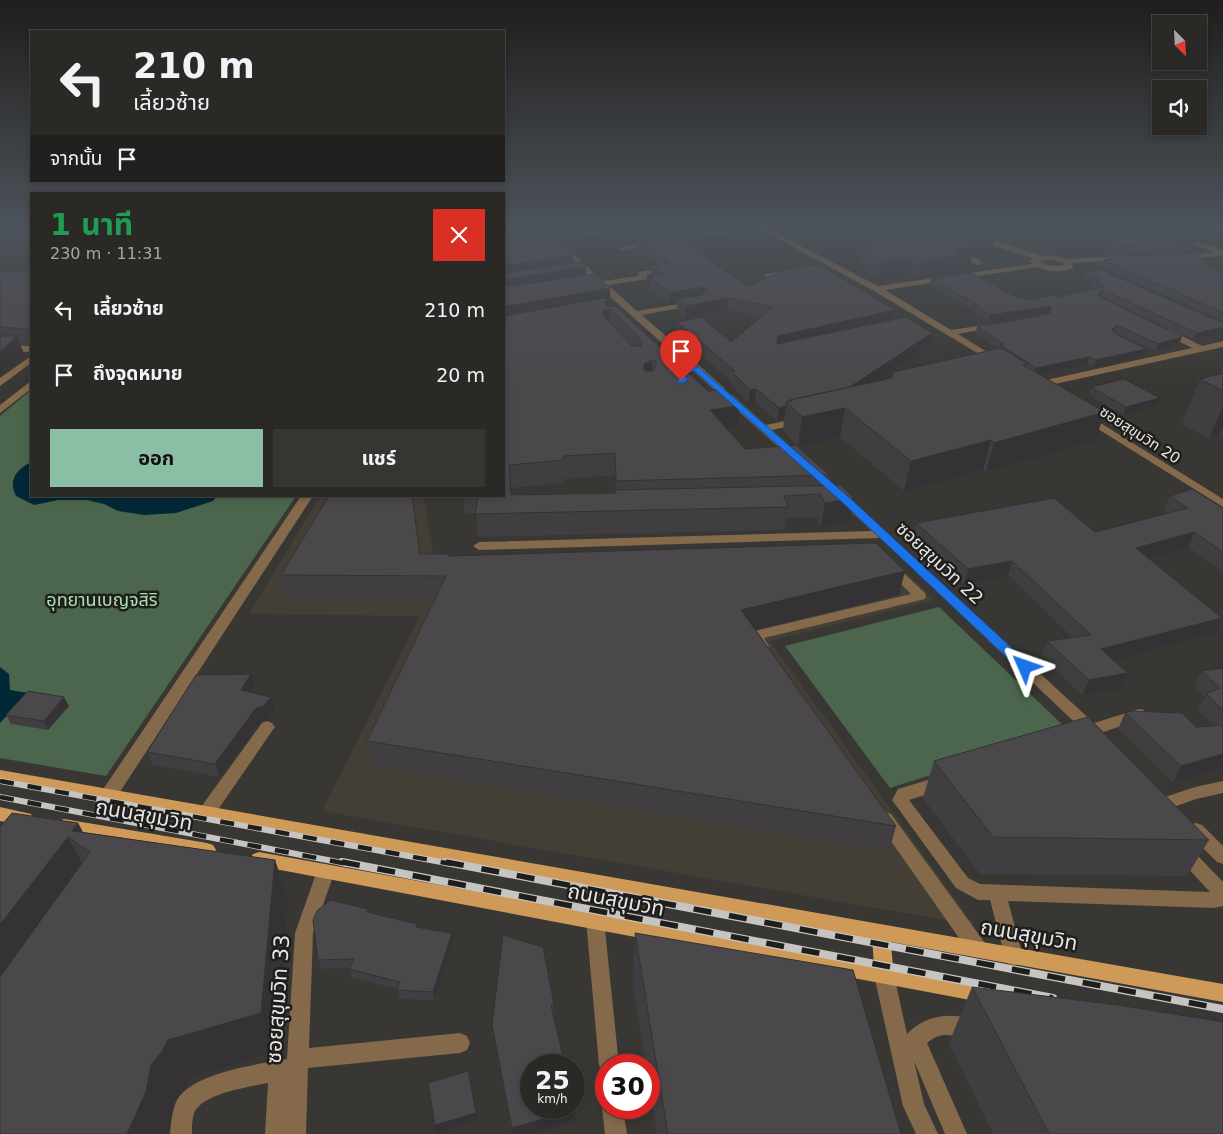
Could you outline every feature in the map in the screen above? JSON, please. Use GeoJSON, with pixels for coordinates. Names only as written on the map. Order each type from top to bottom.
{"type":"FeatureCollection","features":[{"type":"Feature","properties":{"kind":"main road","name":"ถนนสุขุมวิท"},"geometry":{"type":"LineString","coordinates":[[0,776],[1223,994]]}},
{"type":"Feature","properties":{"kind":"main road","name":"ถนนสุขุมวิท"},"geometry":{"type":"LineString","coordinates":[[0,814],[220,853]]}},
{"type":"Feature","properties":{"kind":"main road","name":"ถนนสุขุมวิท"},"geometry":{"type":"LineString","coordinates":[[239,856],[595,920],[1000,997]]}},
{"type":"Feature","properties":{"kind":"main road"},"geometry":{"type":"LineString","coordinates":[[881,932],[884,975]]}},
{"type":"Feature","properties":{"kind":"street","name":"ซอยสุขุมวิท 22"},"geometry":{"type":"LineString","coordinates":[[589,278],[692,370],[764,429],[883,534],[1106,743]]}},
{"type":"Feature","properties":{"kind":"street"},"geometry":{"type":"LineString","coordinates":[[599,286],[639,278]]}},
{"type":"Feature","properties":{"kind":"street"},"geometry":{"type":"LineString","coordinates":[[856,278],[877,289],[922,320],[951,333],[1001,364],[982,368]]}},
{"type":"Feature","properties":{"kind":"street"},"geometry":{"type":"LineString","coordinates":[[877,289],[941,278]]}},
{"type":"Feature","properties":{"kind":"street"},"geometry":{"type":"LineString","coordinates":[[629,314],[701,302]]}},
{"type":"Feature","properties":{"kind":"street"},"geometry":{"type":"LineString","coordinates":[[951,333],[998,324]]}},
{"type":"Feature","properties":{"kind":"street"},"geometry":{"type":"LineString","coordinates":[[1160,329],[1201,349]]}},
{"type":"Feature","properties":{"kind":"street"},"geometry":{"type":"LineString","coordinates":[[1037,385],[1223,344]]}},
{"type":"Feature","properties":{"kind":"street"},"geometry":{"type":"LineString","coordinates":[[0,348],[30,349]]}},
{"type":"Feature","properties":{"kind":"street"},"geometry":{"type":"LineString","coordinates":[[1144,351],[1159,359]]}},
{"type":"Feature","properties":{"kind":"street"},"geometry":{"type":"LineString","coordinates":[[0,383],[30,360]]}},
{"type":"Feature","properties":{"kind":"street"},"geometry":{"type":"LineString","coordinates":[[0,410],[30,385]]}},
{"type":"Feature","properties":{"kind":"street","name":"ซอยสุขุมวิท 20"},"geometry":{"type":"LineString","coordinates":[[1078,411],[1221,501]]}},
{"type":"Feature","properties":{"kind":"street"},"geometry":{"type":"LineString","coordinates":[[764,429],[810,419]]}},
{"type":"Feature","properties":{"kind":"street"},"geometry":{"type":"LineString","coordinates":[[108,796],[306,497]]}},
{"type":"Feature","properties":{"kind":"street"},"geometry":{"type":"LineString","coordinates":[[828,502],[847,502]]}},
{"type":"Feature","properties":{"kind":"street"},"geometry":{"type":"LineString","coordinates":[[479,546],[883,534]]}},
{"type":"Feature","properties":{"kind":"street"},"geometry":{"type":"LineString","coordinates":[[904,554],[882,560],[920,596]]}},
{"type":"Feature","properties":{"kind":"street"},"geometry":{"type":"LineString","coordinates":[[772,660],[755,636],[944,591]]}},
{"type":"Feature","properties":{"kind":"street"},"geometry":{"type":"LineString","coordinates":[[1092,730],[1139,714]]}},
{"type":"Feature","properties":{"kind":"street"},"geometry":{"type":"LineString","coordinates":[[207,812],[267,727]]}},
{"type":"Feature","properties":{"kind":"street"},"geometry":{"type":"LineString","coordinates":[[1075,743],[1084,747],[1144,812],[1219,890],[1223,898],[1214,900],[978,892],[962,883],[904,808],[900,800],[904,794],[1066,744],[1075,743]]}},
{"type":"Feature","properties":{"kind":"street"},"geometry":{"type":"LineString","coordinates":[[1144,812],[1195,792],[1223,787]]}},
{"type":"Feature","properties":{"kind":"street"},"geometry":{"type":"LineString","coordinates":[[875,805],[978,949]]}},
{"type":"Feature","properties":{"kind":"street"},"geometry":{"type":"LineString","coordinates":[[1188,823],[1223,857]]}},
{"type":"Feature","properties":{"kind":"street","name":"ซอยสุขุมวิท 33"},"geometry":{"type":"LineString","coordinates":[[294,1134],[291,1066],[304,933],[326,871]]}},
{"type":"Feature","properties":{"kind":"street"},"geometry":{"type":"LineString","coordinates":[[996,893],[1014,957]]}},
{"type":"Feature","properties":{"kind":"street"},"geometry":{"type":"LineString","coordinates":[[595,920],[608,1054]]}},
{"type":"Feature","properties":{"kind":"street"},"geometry":{"type":"LineString","coordinates":[[884,975],[914,1106],[927,1134]]}},
{"type":"Feature","properties":{"kind":"street"},"geometry":{"type":"LineString","coordinates":[[956,1134],[915,1040],[928,1027],[947,1024],[996,1032]]}},
{"type":"Feature","properties":{"kind":"street"},"geometry":{"type":"LineString","coordinates":[[181,1134],[185,1106],[194,1096],[218,1084],[291,1066],[460,1043]]}},
{"type":"Feature","properties":{"kind":"street"},"geometry":{"type":"LineString","coordinates":[[276,1134],[291,1066]]}},
{"type":"Feature","properties":{"kind":"street"},"geometry":{"type":"LineString","coordinates":[[614,1119],[616,1134]]}},
{"type":"Feature","properties":{"kind":"shaded area"},"geometry":{"type":"Polygon","coordinates":[[[319,497],[424,497],[436,571],[888,555],[935,600],[770,641],[974,925],[322,811],[420,616],[249,614],[319,497]]]}},
{"type":"Feature","properties":{"kind":"green space","name":"อุทยานเบญจสิริ"},"geometry":{"type":"Polygon","coordinates":[[[30,391],[30,497],[295,497],[106,776],[0,758],[0,416],[30,391]]]}},
{"type":"Feature","properties":{"kind":"green space"},"geometry":{"type":"Polygon","coordinates":[[[939,607],[1069,731],[890,788],[785,646],[939,607]]]}},
{"type":"Feature","properties":{"kind":"water"},"geometry":{"type":"Polygon","coordinates":[[[30,463],[30,497],[216,497],[213,501],[176,513],[144,515],[118,511],[104,504],[87,500],[58,500],[34,505],[16,496],[13,480],[21,468],[30,463]]]}},
{"type":"Feature","properties":{"kind":"water"},"geometry":{"type":"Polygon","coordinates":[[[0,667],[9,674],[10,690],[28,693],[0,723],[0,667]]]}},
{"type":"Feature","properties":{"kind":"building"},"geometry":{"type":"Polygon","coordinates":[[[0,278],[30,278],[30,329],[0,327],[0,278]]]}},
{"type":"Feature","properties":{"kind":"building"},"geometry":{"type":"Polygon","coordinates":[[[567,278],[598,278],[610,288],[505,307],[505,287],[567,278]]]}},
{"type":"Feature","properties":{"kind":"building"},"geometry":{"type":"Polygon","coordinates":[[[651,278],[735,278],[749,287],[767,278],[841,278],[895,310],[778,336],[777,344],[906,317],[932,333],[850,387],[790,400],[790,402],[786,402],[786,406],[779,408],[756,389],[750,390],[732,372],[735,371],[677,322],[701,317],[731,342],[773,307],[728,298],[686,306],[677,299],[702,295],[707,290],[704,287],[669,293],[651,278]]]}},
{"type":"Feature","properties":{"kind":"building"},"geometry":{"type":"Polygon","coordinates":[[[980,278],[1018,298],[1022,297],[1029,300],[1053,295],[1057,297],[1106,286],[1095,281],[1102,279],[1099,278],[1119,278],[1223,323],[1223,327],[1197,333],[1103,290],[1098,293],[1100,297],[1182,337],[1158,344],[1117,325],[1112,329],[1114,333],[1146,349],[1096,360],[1089,357],[1036,368],[1000,345],[1004,344],[977,327],[1048,314],[1051,312],[1051,306],[990,315],[974,306],[978,305],[931,279],[980,278]]]}},
{"type":"Feature","properties":{"kind":"building"},"geometry":{"type":"Polygon","coordinates":[[[1144,278],[1223,278],[1223,313],[1144,278]]]}},
{"type":"Feature","properties":{"kind":"building"},"geometry":{"type":"Polygon","coordinates":[[[605,298],[608,300],[604,302],[605,304],[609,307],[615,306],[664,351],[664,358],[672,359],[671,366],[681,366],[708,391],[727,389],[739,406],[710,410],[745,449],[796,445],[829,475],[616,481],[615,453],[563,456],[564,460],[509,465],[511,495],[616,493],[616,490],[841,485],[854,498],[825,503],[820,494],[784,496],[788,507],[475,514],[478,497],[505,497],[505,316],[605,298]],[[603,310],[604,317],[632,346],[641,346],[641,340],[612,310],[603,310]],[[652,360],[644,364],[645,371],[653,371],[656,361],[652,360]]]}},
{"type":"Feature","properties":{"kind":"building"},"geometry":{"type":"Polygon","coordinates":[[[0,336],[17,336],[0,352],[0,336]]]}},
{"type":"Feature","properties":{"kind":"building"},"geometry":{"type":"Polygon","coordinates":[[[1001,348],[1028,364],[1023,365],[1105,412],[994,443],[991,440],[911,461],[845,408],[802,417],[786,402],[892,378],[893,372],[1001,348]]]}},
{"type":"Feature","properties":{"kind":"building"},"geometry":{"type":"Polygon","coordinates":[[[1223,373],[1223,391],[1200,379],[1223,373]]]}},
{"type":"Feature","properties":{"kind":"building"},"geometry":{"type":"Polygon","coordinates":[[[1124,379],[1160,398],[1126,407],[1091,387],[1124,379]]]}},
{"type":"Feature","properties":{"kind":"building"},"geometry":{"type":"Polygon","coordinates":[[[1192,489],[1223,508],[1223,552],[1194,532],[1136,548],[1222,618],[1101,649],[1128,673],[1089,680],[1047,641],[1091,635],[1012,561],[968,569],[916,523],[1054,498],[1095,532],[1188,508],[1170,496],[1192,489]]]}},
{"type":"Feature","properties":{"kind":"building"},"geometry":{"type":"Polygon","coordinates":[[[328,497],[412,497],[420,554],[446,554],[450,556],[876,543],[905,571],[741,610],[896,826],[367,741],[446,576],[281,575],[328,497]]]}},
{"type":"Feature","properties":{"kind":"building"},"geometry":{"type":"Polygon","coordinates":[[[1223,668],[1223,710],[1206,694],[1220,688],[1202,671],[1223,668]]]}},
{"type":"Feature","properties":{"kind":"building"},"geometry":{"type":"Polygon","coordinates":[[[251,674],[241,690],[271,697],[264,706],[256,708],[215,764],[147,752],[196,675],[251,674]]]}},
{"type":"Feature","properties":{"kind":"building"},"geometry":{"type":"Polygon","coordinates":[[[28,691],[64,697],[44,721],[6,715],[28,691]]]}},
{"type":"Feature","properties":{"kind":"building"},"geometry":{"type":"Polygon","coordinates":[[[1131,711],[1182,713],[1196,727],[1223,725],[1223,754],[1181,766],[1125,713],[1131,711]]]}},
{"type":"Feature","properties":{"kind":"building"},"geometry":{"type":"Polygon","coordinates":[[[1088,717],[1209,840],[993,837],[934,761],[1088,717]]]}},
{"type":"Feature","properties":{"kind":"building"},"geometry":{"type":"Polygon","coordinates":[[[12,813],[78,823],[72,831],[275,860],[261,1013],[168,1040],[151,1065],[146,1092],[127,1134],[0,1134],[0,977],[90,852],[68,837],[0,925],[0,827],[12,813]]]}},
{"type":"Feature","properties":{"kind":"building"},"geometry":{"type":"Polygon","coordinates":[[[330,900],[368,909],[367,912],[417,924],[416,927],[452,933],[433,992],[397,990],[400,982],[349,969],[354,959],[318,960],[313,920],[317,911],[330,900]]]}},
{"type":"Feature","properties":{"kind":"building"},"geometry":{"type":"Polygon","coordinates":[[[635,933],[853,970],[901,1134],[668,1134],[660,1085],[660,1054],[655,1054],[635,933]]]}},
{"type":"Feature","properties":{"kind":"building"},"geometry":{"type":"Polygon","coordinates":[[[503,935],[543,947],[554,1004],[551,1005],[562,1054],[520,1054],[520,1119],[544,1119],[512,1128],[492,1025],[503,935]]]}},
{"type":"Feature","properties":{"kind":"building"},"geometry":{"type":"Polygon","coordinates":[[[972,987],[1125,1006],[1223,1022],[1223,1134],[1049,1134],[972,987]]]}},
{"type":"Feature","properties":{"kind":"building"},"geometry":{"type":"Polygon","coordinates":[[[468,1071],[476,1113],[435,1125],[428,1083],[468,1071]]]}},
{"type":"Feature","properties":{"kind":"railway"},"geometry":{"type":"LineString","coordinates":[[0,781],[452,864]]}},
{"type":"Feature","properties":{"kind":"railway"},"geometry":{"type":"LineString","coordinates":[[0,797],[348,864]]}},
{"type":"Feature","properties":{"kind":"railway"},"geometry":{"type":"LineString","coordinates":[[342,862],[1053,998]]}},
{"type":"Feature","properties":{"kind":"railway"},"geometry":{"type":"LineString","coordinates":[[446,862],[1223,1009]]}},
{"type":"Feature","properties":{"kind":"route"},"geometry":{"type":"LineString","coordinates":[[681,381],[684,379],[678,372],[697,368],[883,534],[1025,667]]}}]}
